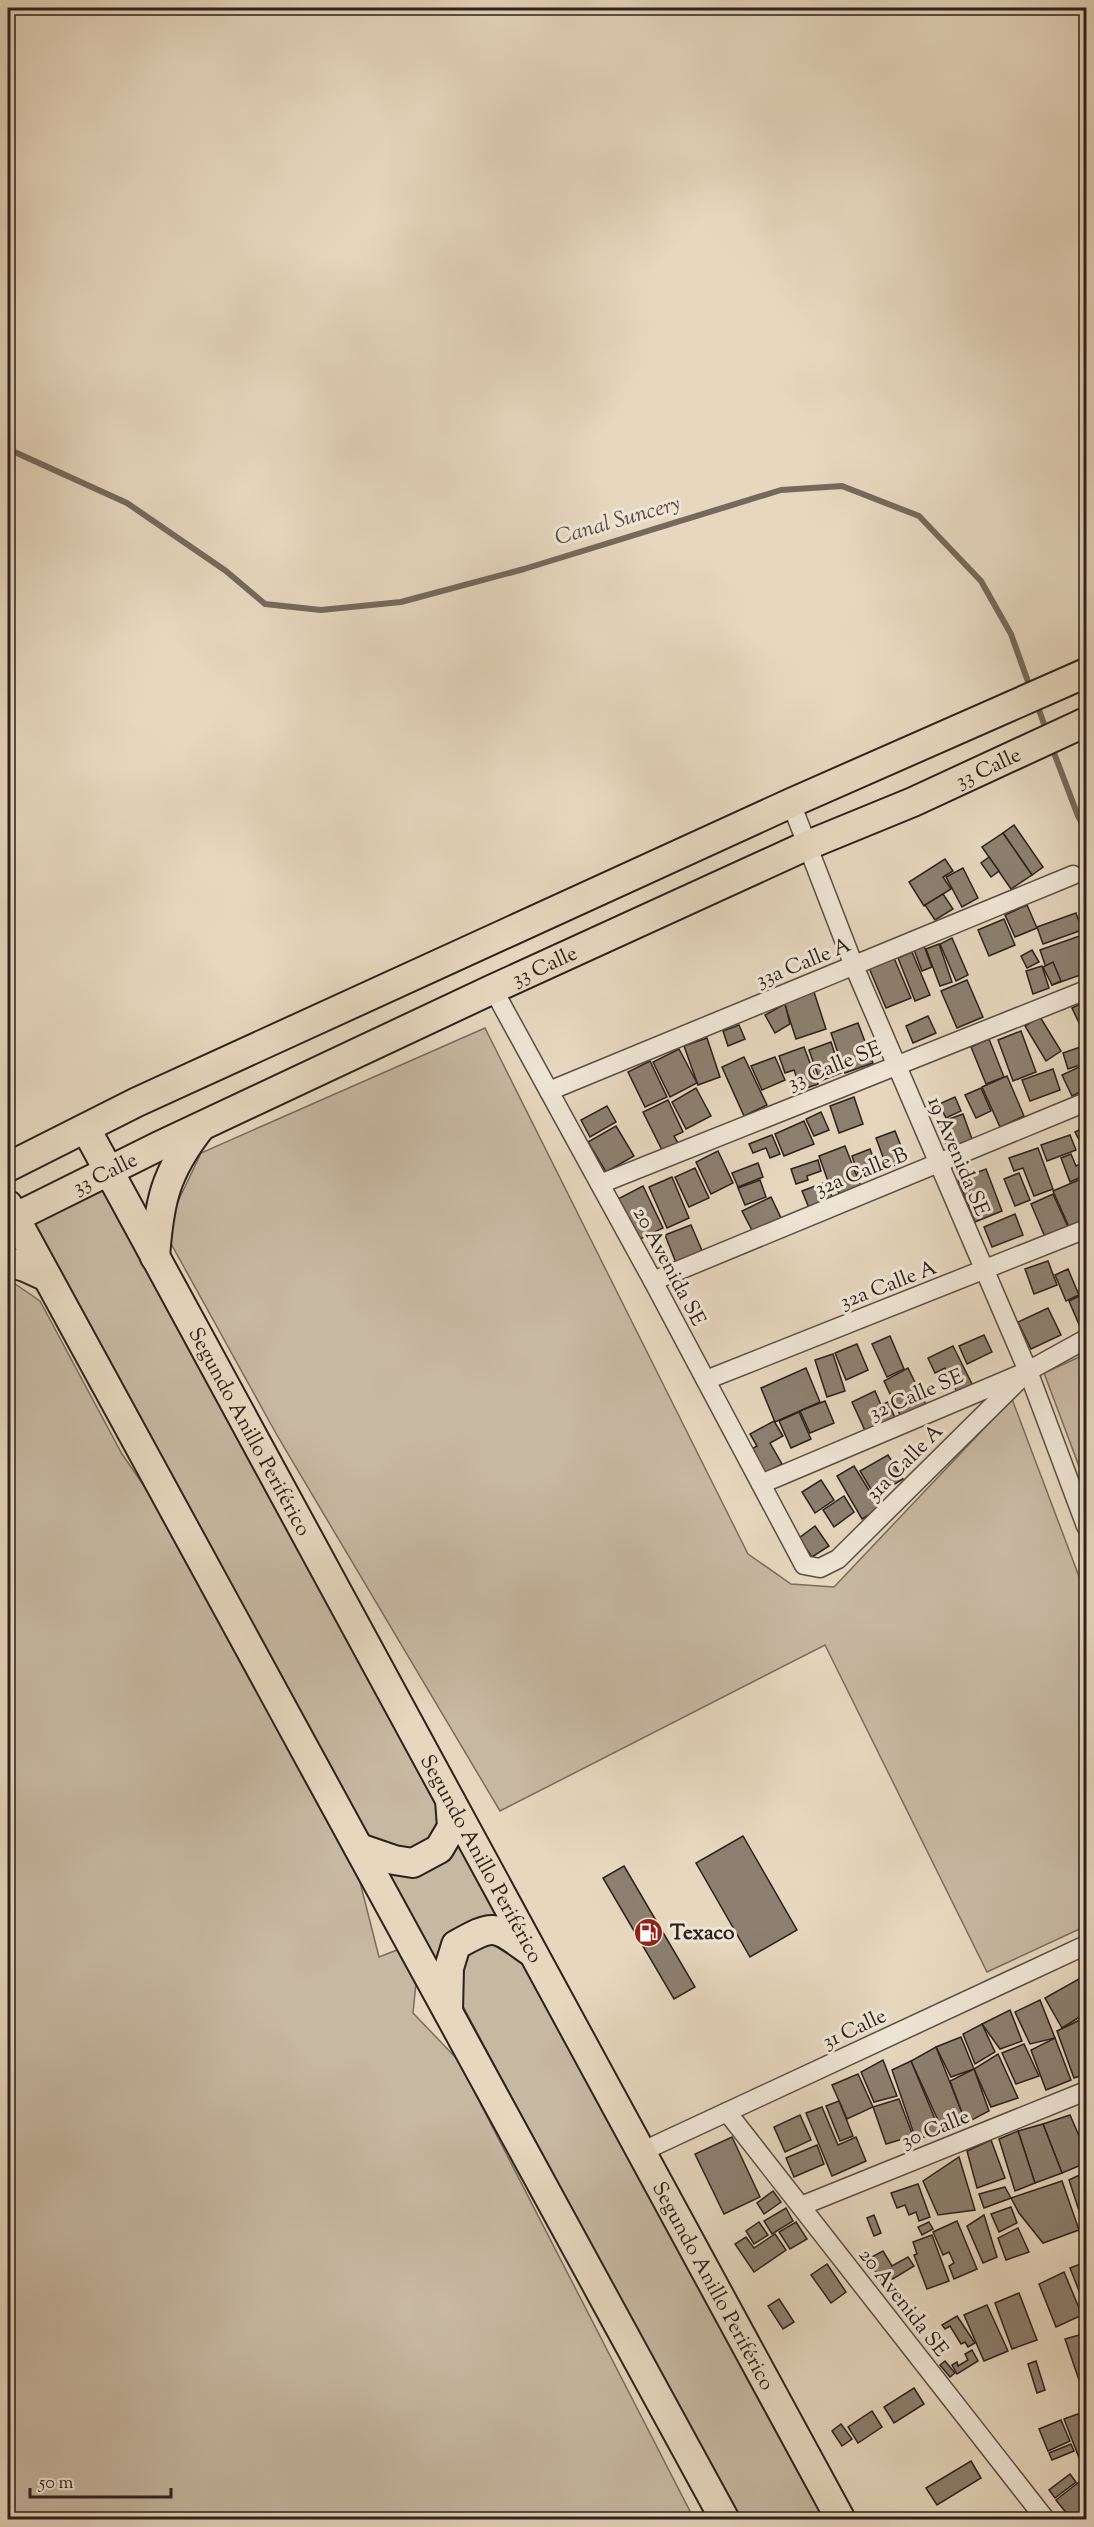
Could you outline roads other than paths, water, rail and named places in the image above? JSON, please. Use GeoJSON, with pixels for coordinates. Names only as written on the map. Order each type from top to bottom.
{"type":"FeatureCollection","features":[{"type":"Feature","properties":{"kind":"main road"},"geometry":{"type":"LineString","coordinates":[[8,1167],[137,1102],[791,803],[1086,673]]}},
{"type":"Feature","properties":{"kind":"main road","name":"33 Calle"},"geometry":{"type":"LineString","coordinates":[[10,1215],[808,845],[913,802],[1086,722]]}},
{"type":"Feature","properties":{"kind":"main road"},"geometry":{"type":"LineString","coordinates":[[155,1257],[158,1212],[172,1170],[185,1147],[201,1126]]}},
{"type":"Feature","properties":{"kind":"main road","name":"Segundo Anillo Periférico"},"geometry":{"type":"LineString","coordinates":[[86,1129],[841,2520]]}},
{"type":"Feature","properties":{"kind":"main road"},"geometry":{"type":"LineString","coordinates":[[10,1215],[47,1277],[725,2520]]}},
{"type":"Feature","properties":{"kind":"main road"},"geometry":{"type":"LineString","coordinates":[[8,1262],[47,1277]]}},
{"type":"Feature","properties":{"kind":"main road"},"geometry":{"type":"LineString","coordinates":[[359,1848],[394,1860],[413,1863],[439,1849],[452,1827],[450,1799]]}},
{"type":"Feature","properties":{"kind":"main road"},"geometry":{"type":"LineString","coordinates":[[448,2012],[449,1968],[456,1945],[485,1928],[503,1932],[534,1954]]}},
{"type":"Feature","properties":{"kind":"street","name":"19 Avenida SE"},"geometry":{"type":"LineString","coordinates":[[791,803],[895,1065],[1028,1371],[1086,1526]]}},
{"type":"Feature","properties":{"kind":"street","name":"33a Calle A"},"geometry":{"type":"LineString","coordinates":[[549,1092],[1073,875]]}},
{"type":"Feature","properties":{"kind":"street","name":"20 Avenida SE"},"geometry":{"type":"LineString","coordinates":[[494,989],[804,1565]]}},
{"type":"Feature","properties":{"kind":"street","name":"33 Calle SE"},"geometry":{"type":"LineString","coordinates":[[600,1184],[1086,990]]}},
{"type":"Feature","properties":{"kind":"street","name":"32a Calle B"},"geometry":{"type":"LineString","coordinates":[[653,1281],[1086,1102]]}},
{"type":"Feature","properties":{"kind":"street","name":"32a Calle A"},"geometry":{"type":"LineString","coordinates":[[706,1380],[1086,1229]]}},
{"type":"Feature","properties":{"kind":"street","name":"32 Calle SE"},"geometry":{"type":"LineString","coordinates":[[761,1484],[1028,1371],[1086,1340]]}},
{"type":"Feature","properties":{"kind":"street","name":"31a Calle A"},"geometry":{"type":"LineString","coordinates":[[804,1565],[820,1569],[838,1559],[1028,1371]]}},
{"type":"Feature","properties":{"kind":"street","name":"31 Calle"},"geometry":{"type":"LineString","coordinates":[[641,2152],[1086,1945]]}},
{"type":"Feature","properties":{"kind":"street","name":"30 Calle"},"geometry":{"type":"LineString","coordinates":[[801,2206],[1086,2091]]}},
{"type":"Feature","properties":{"kind":"street","name":"20 Avenida SE"},"geometry":{"type":"LineString","coordinates":[[727,2112],[1046,2520]]}},
{"type":"Feature","properties":{"kind":"waterway","name":"Canal Suncery"},"geometry":{"type":"LineString","coordinates":[[8,449],[127,503],[226,571],[265,604],[321,610],[401,602],[524,569],[781,490],[842,486],[919,516],[981,581],[1011,634],[1031,690]]}},
{"type":"Feature","properties":{"kind":"waterway","name":"Canal Suncery"},"geometry":{"type":"LineString","coordinates":[[1036,702],[1047,732]]}},
{"type":"Feature","properties":{"kind":"waterway","name":"Canal Suncery"},"geometry":{"type":"LineString","coordinates":[[1051,745],[1078,816],[1086,830]]}},
{"type":"Feature","properties":{"kind":"place","name":"Texaco"},"geometry":{"type":"Point","coordinates":[649,1932]}}]}
